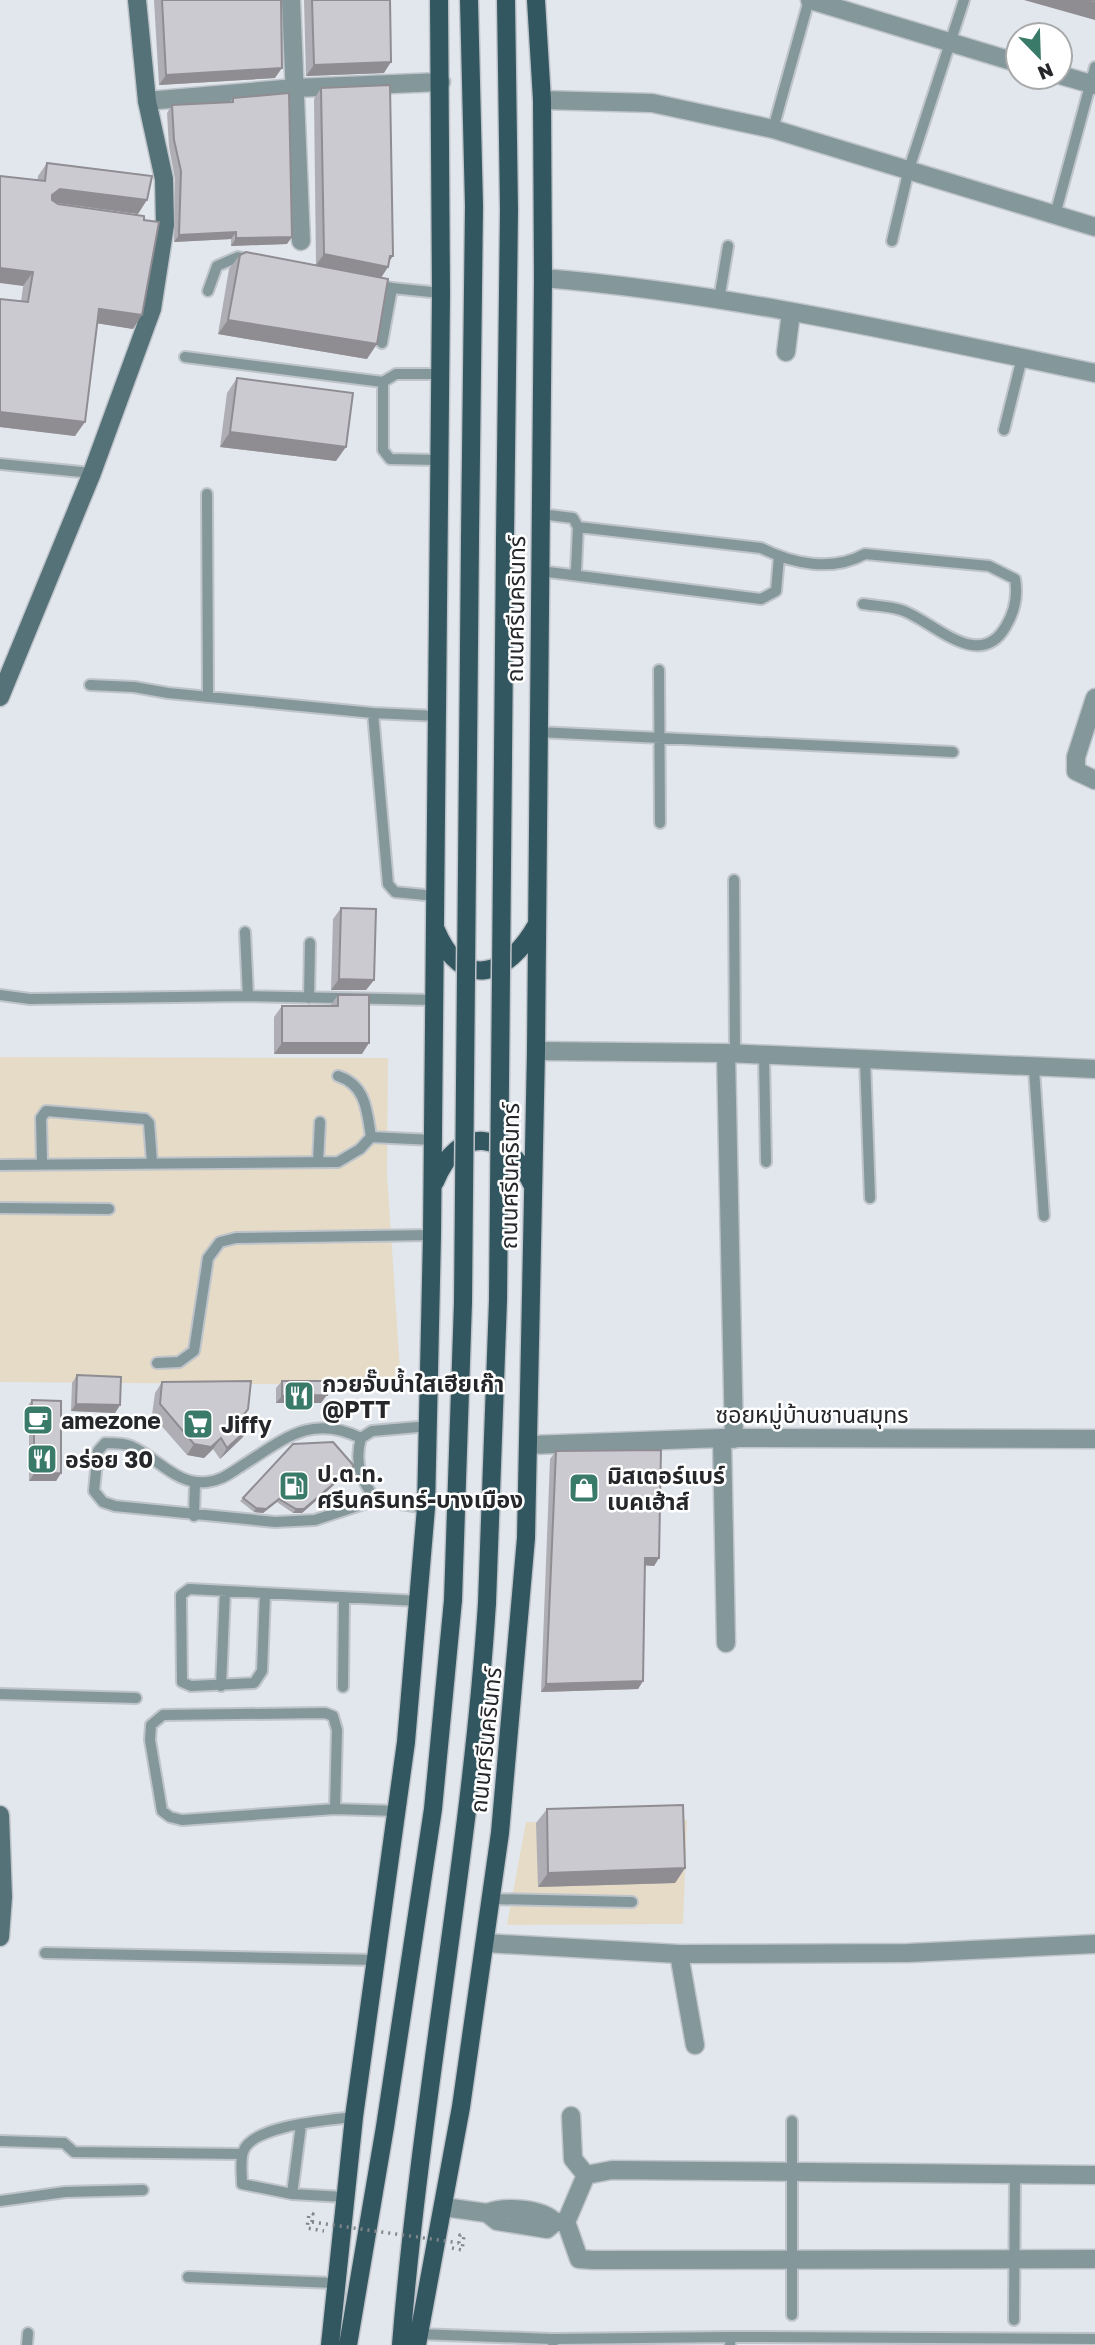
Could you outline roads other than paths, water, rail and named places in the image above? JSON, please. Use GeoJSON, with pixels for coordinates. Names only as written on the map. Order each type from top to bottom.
{"type":"FeatureCollection","features":[{"type":"Feature","properties":{"kind":"main road"},"geometry":{"type":"LineString","coordinates":[[330,2345],[354,2117],[398,1811],[426,1508],[433,1189],[441,293],[439,0]]}},
{"type":"Feature","properties":{"kind":"main road","name":"ถนนศรีนครินทร์"},"geometry":{"type":"LineString","coordinates":[[348,2345],[373,2203],[433,1809],[453,1600],[463,1338],[474,193],[469,0]]}},
{"type":"Feature","properties":{"kind":"main road","name":"ถนนศรีนครินทร์"},"geometry":{"type":"LineString","coordinates":[[401,2345],[414,2207],[468,1814],[487,1603],[498,1313],[509,223],[506,0]]}},
{"type":"Feature","properties":{"kind":"main road","name":"ถนนศรีนครินทร์"},"geometry":{"type":"LineString","coordinates":[[418,2340],[444,2207],[485,1943],[508,1769],[521,1627],[530,1445],[541,514],[542,100],[536,0]]}},
{"type":"Feature","properties":{"kind":"main road"},"geometry":{"type":"LineString","coordinates":[[435,926],[455,960],[471,970],[482,970],[500,966],[514,957],[536,925]]}},
{"type":"Feature","properties":{"kind":"main road"},"geometry":{"type":"LineString","coordinates":[[433,1189],[451,1157],[470,1143],[481,1141],[497,1144],[513,1154],[533,1188]]}},
{"type":"Feature","properties":{"kind":"street"},"geometry":{"type":"LineString","coordinates":[[291,0],[301,241]]}},
{"type":"Feature","properties":{"kind":"street"},"geometry":{"type":"LineString","coordinates":[[810,0],[1004,59]]}},
{"type":"Feature","properties":{"kind":"street"},"geometry":{"type":"LineString","coordinates":[[0,697],[92,473],[152,309],[159,225],[158,178],[133,1]]}},
{"type":"Feature","properties":{"kind":"street"},"geometry":{"type":"LineString","coordinates":[[1074,77],[1093,79]]}},
{"type":"Feature","properties":{"kind":"street"},"geometry":{"type":"LineString","coordinates":[[147,101],[295,88],[441,82]]}},
{"type":"Feature","properties":{"kind":"street"},"geometry":{"type":"LineString","coordinates":[[542,100],[652,103],[773,129],[1095,227]]}},
{"type":"Feature","properties":{"kind":"street"},"geometry":{"type":"LineString","coordinates":[[543,278],[645,287],[791,312],[1095,373]]}},
{"type":"Feature","properties":{"kind":"street"},"geometry":{"type":"LineString","coordinates":[[786,352],[791,312]]}},
{"type":"Feature","properties":{"kind":"street"},"geometry":{"type":"LineString","coordinates":[[1095,698],[1076,757],[1076,771],[1095,780]]}},
{"type":"Feature","properties":{"kind":"street"},"geometry":{"type":"LineString","coordinates":[[536,1051],[730,1053],[1034,1069],[1095,1069]]}},
{"type":"Feature","properties":{"kind":"street"},"geometry":{"type":"LineString","coordinates":[[726,1643],[730,1053]]}},
{"type":"Feature","properties":{"kind":"street","name":"ซอยหมู่บ้านชานสมุทร"},"geometry":{"type":"LineString","coordinates":[[530,1445],[728,1438],[1095,1438]]}},
{"type":"Feature","properties":{"kind":"street"},"geometry":{"type":"LineString","coordinates":[[0,1815],[4,1897],[0,1937]]}},
{"type":"Feature","properties":{"kind":"street"},"geometry":{"type":"LineString","coordinates":[[485,1943],[679,1954],[908,1953],[1095,1944]]}},
{"type":"Feature","properties":{"kind":"street"},"geometry":{"type":"LineString","coordinates":[[679,1954],[695,2045]]}},
{"type":"Feature","properties":{"kind":"street"},"geometry":{"type":"LineString","coordinates":[[571,2116],[573,2159],[586,2175]]}},
{"type":"Feature","properties":{"kind":"street"},"geometry":{"type":"LineString","coordinates":[[586,2175],[612,2170],[1095,2175]]}},
{"type":"Feature","properties":{"kind":"street"},"geometry":{"type":"LineString","coordinates":[[444,2207],[487,2213],[497,2221],[547,2229],[561,2222],[586,2175]]}},
{"type":"Feature","properties":{"kind":"street"},"geometry":{"type":"LineString","coordinates":[[561,2222],[579,2259],[1095,2259]]}},
{"type":"Feature","properties":{"kind":"lane"},"geometry":{"type":"LineString","coordinates":[[773,129],[810,0]]}},
{"type":"Feature","properties":{"kind":"lane"},"geometry":{"type":"LineString","coordinates":[[892,241],[909,169],[964,0]]}},
{"type":"Feature","properties":{"kind":"lane"},"geometry":{"type":"LineString","coordinates":[[1055,215],[1093,79]]}},
{"type":"Feature","properties":{"kind":"lane"},"geometry":{"type":"LineString","coordinates":[[719,300],[728,246]]}},
{"type":"Feature","properties":{"kind":"lane"},"geometry":{"type":"LineString","coordinates":[[208,291],[217,266],[225,260],[238,257],[264,262]]}},
{"type":"Feature","properties":{"kind":"lane"},"geometry":{"type":"LineString","coordinates":[[357,281],[441,293]]}},
{"type":"Feature","properties":{"kind":"lane"},"geometry":{"type":"LineString","coordinates":[[382,343],[392,288]]}},
{"type":"Feature","properties":{"kind":"lane"},"geometry":{"type":"LineString","coordinates":[[185,357],[383,382],[396,373],[440,374]]}},
{"type":"Feature","properties":{"kind":"lane"},"geometry":{"type":"LineString","coordinates":[[1004,429],[1023,358]]}},
{"type":"Feature","properties":{"kind":"lane"},"geometry":{"type":"LineString","coordinates":[[383,382],[383,450],[390,459],[439,460]]}},
{"type":"Feature","properties":{"kind":"lane"},"geometry":{"type":"LineString","coordinates":[[0,464],[92,473]]}},
{"type":"Feature","properties":{"kind":"lane"},"geometry":{"type":"LineString","coordinates":[[207,494],[208,697]]}},
{"type":"Feature","properties":{"kind":"lane"},"geometry":{"type":"LineString","coordinates":[[541,514],[573,519],[578,527],[576,570],[572,575]]}},
{"type":"Feature","properties":{"kind":"lane"},"geometry":{"type":"LineString","coordinates":[[578,527],[761,548],[779,557],[832,565],[852,561],[865,554],[989,566],[1015,579],[1017,590],[1013,614],[1002,634],[985,643],[956,642],[902,610],[863,604]]}},
{"type":"Feature","properties":{"kind":"lane"},"geometry":{"type":"LineString","coordinates":[[540,571],[761,598],[776,592],[779,557]]}},
{"type":"Feature","properties":{"kind":"lane"},"geometry":{"type":"LineString","coordinates":[[659,670],[660,823]]}},
{"type":"Feature","properties":{"kind":"lane"},"geometry":{"type":"LineString","coordinates":[[90,685],[134,687],[373,713],[436,716]]}},
{"type":"Feature","properties":{"kind":"lane"},"geometry":{"type":"LineString","coordinates":[[373,713],[388,884],[395,892],[435,896]]}},
{"type":"Feature","properties":{"kind":"lane"},"geometry":{"type":"LineString","coordinates":[[538,732],[953,752]]}},
{"type":"Feature","properties":{"kind":"lane"},"geometry":{"type":"LineString","coordinates":[[730,1053],[734,880]]}},
{"type":"Feature","properties":{"kind":"lane"},"geometry":{"type":"LineString","coordinates":[[245,932],[247,996]]}},
{"type":"Feature","properties":{"kind":"lane"},"geometry":{"type":"LineString","coordinates":[[309,998],[310,943]]}},
{"type":"Feature","properties":{"kind":"lane"},"geometry":{"type":"LineString","coordinates":[[0,995],[30,999],[247,996],[434,1000]]}},
{"type":"Feature","properties":{"kind":"lane"},"geometry":{"type":"LineString","coordinates":[[764,1055],[766,1162]]}},
{"type":"Feature","properties":{"kind":"lane"},"geometry":{"type":"LineString","coordinates":[[865,1060],[870,1198]]}},
{"type":"Feature","properties":{"kind":"lane"},"geometry":{"type":"LineString","coordinates":[[1034,1069],[1044,1216]]}},
{"type":"Feature","properties":{"kind":"lane"},"geometry":{"type":"LineString","coordinates":[[338,1076],[351,1080],[365,1099],[371,1137]]}},
{"type":"Feature","properties":{"kind":"lane"},"geometry":{"type":"LineString","coordinates":[[42,1163],[41,1118],[46,1111],[145,1119],[149,1123],[152,1162]]}},
{"type":"Feature","properties":{"kind":"lane"},"geometry":{"type":"LineString","coordinates":[[318,1162],[320,1122]]}},
{"type":"Feature","properties":{"kind":"lane"},"geometry":{"type":"LineString","coordinates":[[371,1137],[433,1140]]}},
{"type":"Feature","properties":{"kind":"lane"},"geometry":{"type":"LineString","coordinates":[[0,1165],[338,1162],[360,1149],[371,1137]]}},
{"type":"Feature","properties":{"kind":"lane"},"geometry":{"type":"LineString","coordinates":[[0,1208],[109,1209]]}},
{"type":"Feature","properties":{"kind":"lane"},"geometry":{"type":"LineString","coordinates":[[157,1363],[179,1362],[194,1351],[208,1258],[220,1242],[236,1238],[432,1234]]}},
{"type":"Feature","properties":{"kind":"lane"},"geometry":{"type":"LineString","coordinates":[[376,1500],[362,1480],[356,1455],[361,1438],[372,1431],[429,1426]]}},
{"type":"Feature","properties":{"kind":"lane"},"geometry":{"type":"LineString","coordinates":[[361,1438],[340,1428],[314,1427],[294,1433],[221,1479],[195,1482],[186,1481],[130,1445],[105,1443],[98,1451],[94,1491],[103,1502],[194,1516],[275,1522],[315,1520],[376,1500],[426,1508]]}},
{"type":"Feature","properties":{"kind":"lane"},"geometry":{"type":"LineString","coordinates":[[194,1516],[195,1482]]}},
{"type":"Feature","properties":{"kind":"lane"},"geometry":{"type":"LineString","coordinates":[[265,1594],[262,1671],[259,1678],[247,1685],[191,1686],[182,1682],[181,1595],[189,1589],[419,1601]]}},
{"type":"Feature","properties":{"kind":"lane"},"geometry":{"type":"LineString","coordinates":[[220,1686],[225,1591]]}},
{"type":"Feature","properties":{"kind":"lane"},"geometry":{"type":"LineString","coordinates":[[343,1687],[345,1598]]}},
{"type":"Feature","properties":{"kind":"lane"},"geometry":{"type":"LineString","coordinates":[[0,1694],[136,1698]]}},
{"type":"Feature","properties":{"kind":"lane"},"geometry":{"type":"LineString","coordinates":[[335,1809],[337,1730],[332,1716],[325,1713],[163,1714],[151,1725],[150,1740],[162,1811],[170,1817],[182,1820],[335,1809],[398,1811]]}},
{"type":"Feature","properties":{"kind":"lane"},"geometry":{"type":"LineString","coordinates":[[491,1899],[632,1902]]}},
{"type":"Feature","properties":{"kind":"lane"},"geometry":{"type":"LineString","coordinates":[[45,1953],[377,1960]]}},
{"type":"Feature","properties":{"kind":"lane"},"geometry":{"type":"LineString","coordinates":[[344,2197],[292,2194],[242,2184],[242,2154],[244,2148],[255,2139],[282,2128],[354,2117]]}},
{"type":"Feature","properties":{"kind":"lane"},"geometry":{"type":"LineString","coordinates":[[792,2121],[792,2315]]}},
{"type":"Feature","properties":{"kind":"lane"},"geometry":{"type":"LineString","coordinates":[[292,2194],[301,2125]]}},
{"type":"Feature","properties":{"kind":"lane"},"geometry":{"type":"LineString","coordinates":[[0,2141],[64,2143],[74,2152],[242,2154]]}},
{"type":"Feature","properties":{"kind":"lane"},"geometry":{"type":"LineString","coordinates":[[1014,2320],[1015,2175]]}},
{"type":"Feature","properties":{"kind":"lane"},"geometry":{"type":"LineString","coordinates":[[0,2201],[65,2193],[143,2190]]}},
{"type":"Feature","properties":{"kind":"lane"},"geometry":{"type":"LineString","coordinates":[[188,2277],[335,2283]]}},
{"type":"Feature","properties":{"kind":"lane"},"geometry":{"type":"LineString","coordinates":[[27,2345],[28,2333]]}},
{"type":"Feature","properties":{"kind":"lane"},"geometry":{"type":"LineString","coordinates":[[418,2340],[552,2342],[1095,2339]]}},
{"type":"Feature","properties":{"kind":"place","name":"กวยจั๊บน้ำใสเฮียเก๊า @PTT"},"geometry":{"type":"Point","coordinates":[299,1396]}},
{"type":"Feature","properties":{"kind":"place","name":"amezone"},"geometry":{"type":"Point","coordinates":[38,1420]}},
{"type":"Feature","properties":{"kind":"place","name":"Jiffy"},"geometry":{"type":"Point","coordinates":[198,1424]}},
{"type":"Feature","properties":{"kind":"place","name":"อร่อย 30"},"geometry":{"type":"Point","coordinates":[42,1459]}},
{"type":"Feature","properties":{"kind":"place","name":"ป.ต.ท. ศรีนครินทร์-บางเมือง"},"geometry":{"type":"Point","coordinates":[294,1486]}},
{"type":"Feature","properties":{"kind":"place","name":"มิสเตอร์แบร์ เบคเฮ้าส์"},"geometry":{"type":"Point","coordinates":[584,1488]}}]}
